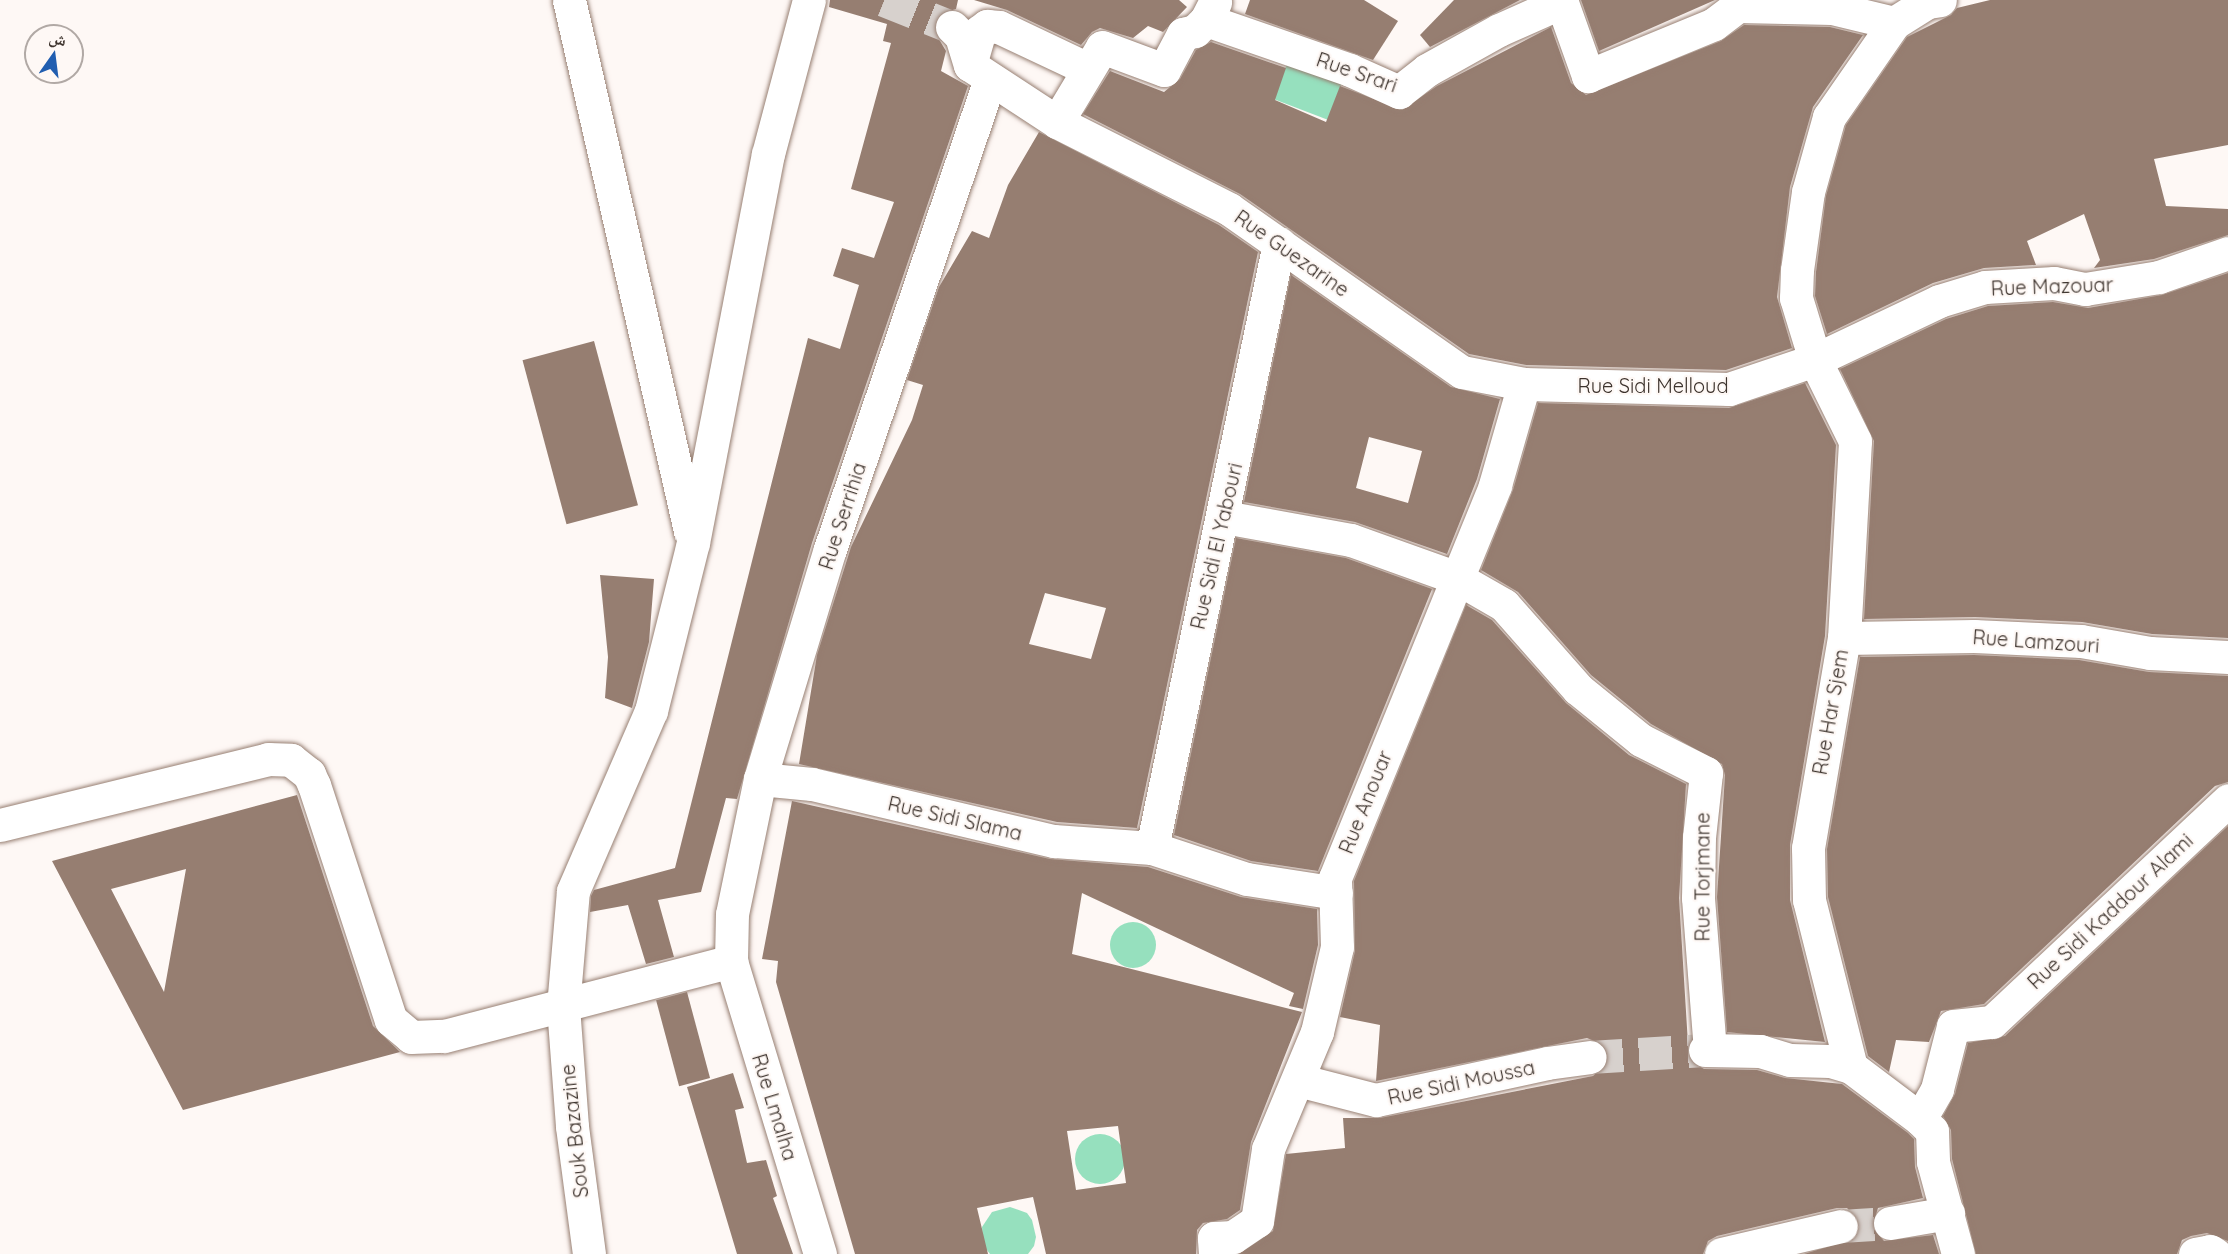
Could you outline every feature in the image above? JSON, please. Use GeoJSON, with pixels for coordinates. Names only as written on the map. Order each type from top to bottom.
{"type":"FeatureCollection","features":[{"type":"Feature","properties":{"kind":"street"},"geometry":{"type":"LineString","coordinates":[[569,0],[693,543]]}},
{"type":"Feature","properties":{"kind":"street","name":"Souk Bazazine"},"geometry":{"type":"LineString","coordinates":[[589,1254],[572,1126],[563,1007],[573,891],[651,711],[693,543],[768,154],[809,0]]}},
{"type":"Feature","properties":{"kind":"street"},"geometry":{"type":"LineString","coordinates":[[1561,1],[1588,76],[1714,24],[1738,6],[1832,8],[1894,23],[1932,1]]}},
{"type":"Feature","properties":{"kind":"street","name":"Rue Srari"},"geometry":{"type":"LineString","coordinates":[[1211,10],[1399,92],[1427,70],[1499,30],[1561,1]]}},
{"type":"Feature","properties":{"kind":"street"},"geometry":{"type":"LineString","coordinates":[[1057,122],[1102,47],[1164,70],[1183,34],[1195,31],[1211,10]]}},
{"type":"Feature","properties":{"kind":"street","name":"Rue Har Sjem"},"geometry":{"type":"LineString","coordinates":[[1851,1067],[1809,900],[1808,869],[1816,788],[1833,715],[1844,638],[1855,441],[1815,360],[1796,298],[1808,192],[1829,117],[1894,23]]}},
{"type":"Feature","properties":{"kind":"street","name":"Rue Serrihia"},"geometry":{"type":"LineString","coordinates":[[730,961],[732,914],[760,779],[980,72],[980,31],[987,26],[999,27],[1088,69]]}},
{"type":"Feature","properties":{"kind":"street"},"geometry":{"type":"LineString","coordinates":[[952,27],[961,36],[980,72]]}},
{"type":"Feature","properties":{"kind":"street","name":"Rue Guezarine"},"geometry":{"type":"LineString","coordinates":[[980,72],[1057,122],[1229,209],[1462,372],[1524,384]]}},
{"type":"Feature","properties":{"kind":"street","name":"Rue Sidi El Yabouri"},"geometry":{"type":"LineString","coordinates":[[1152,848],[1224,517],[1279,243]]}},
{"type":"Feature","properties":{"kind":"street","name":"Rue Mazouar"},"geometry":{"type":"LineString","coordinates":[[1815,360],[1939,301],[1985,287],[2054,284],[2085,289],[2159,276],[2228,253]]}},
{"type":"Feature","properties":{"kind":"street","name":"Rue Sidi Melloud"},"geometry":{"type":"LineString","coordinates":[[1524,384],[1729,389],[1815,360]]}},
{"type":"Feature","properties":{"kind":"street","name":"Rue Anouar"},"geometry":{"type":"LineString","coordinates":[[1215,1254],[1214,1238],[1233,1237],[1250,1228],[1257,1221],[1268,1149],[1317,1032],[1337,947],[1335,878],[1506,456],[1524,384]]}},
{"type":"Feature","properties":{"kind":"street"},"geometry":{"type":"LineString","coordinates":[[1224,517],[1351,540],[1457,578]]}},
{"type":"Feature","properties":{"kind":"street","name":"Rue Torjmane"},"geometry":{"type":"LineString","coordinates":[[1457,578],[1504,605],[1578,689],[1641,740],[1706,773],[1699,837],[1698,898],[1708,1050],[1760,1051],[1790,1060],[1830,1061],[1851,1067]]}},
{"type":"Feature","properties":{"kind":"street","name":"Rue Lamzouri"},"geometry":{"type":"LineString","coordinates":[[1844,638],[1974,636],[2080,641],[2150,653],[2228,657]]}},
{"type":"Feature","properties":{"kind":"street"},"geometry":{"type":"LineString","coordinates":[[0,825],[268,759],[291,760],[309,774],[314,785],[391,1020],[399,1030],[424,1038],[444,1036],[563,1007],[730,961]]}},
{"type":"Feature","properties":{"kind":"street","name":"Rue Sidi Slama"},"geometry":{"type":"LineString","coordinates":[[760,779],[812,784],[1054,842],[1152,848],[1247,879],[1336,893]]}},
{"type":"Feature","properties":{"kind":"street","name":"Rue Sidi Kaddour Alami"},"geometry":{"type":"LineString","coordinates":[[1920,1119],[1937,1089],[1953,1026],[1992,1022],[2228,800]]}},
{"type":"Feature","properties":{"kind":"street","name":"Rue Lmalha"},"geometry":{"type":"LineString","coordinates":[[730,961],[820,1254]]}},
{"type":"Feature","properties":{"kind":"street","name":"Rue Sidi Moussa"},"geometry":{"type":"LineString","coordinates":[[1298,1080],[1376,1100],[1547,1063],[1590,1058]]}},
{"type":"Feature","properties":{"kind":"street"},"geometry":{"type":"LineString","coordinates":[[1851,1067],[1920,1119],[1932,1131],[1933,1162],[1958,1254]]}},
{"type":"Feature","properties":{"kind":"street"},"geometry":{"type":"LineString","coordinates":[[1890,1223],[1948,1213]]}},
{"type":"Feature","properties":{"kind":"street"},"geometry":{"type":"LineString","coordinates":[[1720,1254],[1841,1226]]}},
{"type":"Feature","properties":{"kind":"street"},"geometry":{"type":"LineString","coordinates":[[2195,1254],[2210,1251],[2215,1254]]}},
{"type":"Feature","properties":{"kind":"green space"},"geometry":{"type":"Polygon","coordinates":[[[1290,56],[1344,77],[1328,120],[1274,99],[1290,56]]]}},
{"type":"Feature","properties":{"kind":"green space"},"geometry":{"type":"Polygon","coordinates":[[[1133,922],[1149,929],[1156,945],[1149,961],[1133,968],[1117,961],[1110,945],[1117,929],[1133,922]]]}},
{"type":"Feature","properties":{"kind":"green space"},"geometry":{"type":"Polygon","coordinates":[[[1100,1134],[1118,1141],[1125,1159],[1118,1177],[1100,1184],[1082,1177],[1075,1159],[1082,1141],[1100,1134]]]}},
{"type":"Feature","properties":{"kind":"green space"},"geometry":{"type":"Polygon","coordinates":[[[1010,1207],[1027,1213],[1032,1220],[1036,1237],[1034,1246],[1028,1254],[990,1254],[983,1245],[982,1227],[992,1212],[1010,1207]]]}},
{"type":"Feature","properties":{"kind":"building"},"geometry":{"type":"Polygon","coordinates":[[[830,0],[958,0],[956,9],[938,14],[934,31],[946,51],[941,71],[968,86],[812,543],[737,799],[726,798],[701,892],[658,900],[674,957],[646,964],[628,905],[590,912],[591,896],[594,890],[675,868],[808,338],[840,349],[859,285],[833,276],[842,248],[874,258],[894,202],[851,189],[891,43],[883,41],[887,24],[829,7],[830,0]]]}},
{"type":"Feature","properties":{"kind":"building"},"geometry":{"type":"Polygon","coordinates":[[[974,0],[1179,0],[1187,7],[1163,32],[1148,26],[1133,38],[1100,28],[1092,32],[1081,45],[1007,10],[974,0]]]}},
{"type":"Feature","properties":{"kind":"building"},"geometry":{"type":"Polygon","coordinates":[[[1250,0],[1364,0],[1398,21],[1373,60],[1245,14],[1250,0]]]}},
{"type":"Feature","properties":{"kind":"building"},"geometry":{"type":"Polygon","coordinates":[[[1454,0],[1520,0],[1430,47],[1420,35],[1454,0]]]}},
{"type":"Feature","properties":{"kind":"building"},"geometry":{"type":"Polygon","coordinates":[[[1581,0],[1715,0],[1599,51],[1581,0]]]}},
{"type":"Feature","properties":{"kind":"building"},"geometry":{"type":"Polygon","coordinates":[[[1990,0],[2228,0],[2228,145],[2154,159],[2166,206],[2228,209],[2228,235],[2154,259],[2094,268],[2100,260],[2084,214],[2027,241],[2036,265],[1984,268],[1933,283],[1827,334],[1815,296],[1816,272],[1826,196],[1846,125],[1907,37],[1951,15],[1957,8],[1990,0]]]}},
{"type":"Feature","properties":{"kind":"building"},"geometry":{"type":"Polygon","coordinates":[[[1744,25],[1830,27],[1863,35],[1813,107],[1790,187],[1777,297],[1792,348],[1726,370],[1526,365],[1469,354],[1240,194],[1083,114],[1110,71],[1164,92],[1180,79],[1196,50],[1211,42],[1286,68],[1275,100],[1326,122],[1340,86],[1402,110],[1437,86],[1551,27],[1571,83],[1586,95],[1721,41],[1744,25]]]}},
{"type":"Feature","properties":{"kind":"building"},"geometry":{"type":"Polygon","coordinates":[[[1039,132],[1219,225],[1258,252],[1137,828],[1057,822],[799,764],[817,655],[851,547],[912,420],[923,385],[907,380],[939,287],[972,231],[989,238],[1008,185],[1039,132]],[[1045,593],[1029,644],[1091,659],[1106,608],[1045,593]]]}},
{"type":"Feature","properties":{"kind":"building"},"geometry":{"type":"Polygon","coordinates":[[[2228,273],[2228,638],[2152,634],[2082,622],[1975,617],[1864,619],[1874,441],[1840,369],[1946,319],[1988,306],[2053,302],[2088,308],[2162,295],[2228,273]]]}},
{"type":"Feature","properties":{"kind":"building"},"geometry":{"type":"Polygon","coordinates":[[[1291,275],[1451,387],[1500,399],[1477,479],[1447,554],[1355,522],[1244,502],[1291,275]],[[1369,437],[1356,488],[1408,503],[1422,451],[1369,437]]]}},
{"type":"Feature","properties":{"kind":"building"},"geometry":{"type":"Polygon","coordinates":[[[594,341],[638,505],[567,524],[523,360],[594,341]]]}},
{"type":"Feature","properties":{"kind":"building"},"geometry":{"type":"Polygon","coordinates":[[[1805,383],[1836,445],[1825,636],[1790,845],[1790,900],[1825,1042],[1727,1032],[1717,897],[1725,775],[1722,764],[1651,724],[1591,675],[1518,592],[1481,570],[1513,490],[1538,403],[1729,408],[1805,383]]]}},
{"type":"Feature","properties":{"kind":"building"},"geometry":{"type":"Polygon","coordinates":[[[1236,538],[1346,558],[1432,589],[1318,871],[1251,861],[1174,835],[1236,538]]]}},
{"type":"Feature","properties":{"kind":"building"},"geometry":{"type":"Polygon","coordinates":[[[600,575],[654,579],[649,642],[632,708],[605,698],[608,657],[600,575]]]}},
{"type":"Feature","properties":{"kind":"building"},"geometry":{"type":"Polygon","coordinates":[[[1466,605],[1492,620],[1566,703],[1629,755],[1686,784],[1679,898],[1689,1060],[1704,1069],[1757,1070],[1785,1078],[1842,1084],[1908,1133],[1914,1139],[1915,1167],[1923,1198],[1878,1208],[1872,1227],[1884,1241],[1933,1235],[1939,1254],[1804,1254],[1854,1239],[1859,1221],[1847,1208],[1837,1208],[1717,1236],[1708,1241],[1703,1254],[1239,1254],[1273,1231],[1286,1154],[1345,1148],[1343,1118],[1380,1118],[1593,1076],[1608,1063],[1604,1045],[1587,1038],[1376,1081],[1380,1025],[1340,1017],[1355,951],[1354,881],[1466,605]]]}},
{"type":"Feature","properties":{"kind":"building"},"geometry":{"type":"Polygon","coordinates":[[[1974,655],[2079,660],[2149,672],[2228,676],[2228,782],[2215,786],[1984,1004],[1941,1011],[1929,1042],[1896,1040],[1889,1072],[1868,1056],[1828,897],[1827,849],[1860,657],[1974,655]]]}},
{"type":"Feature","properties":{"kind":"building"},"geometry":{"type":"Polygon","coordinates":[[[297,795],[373,1026],[400,1052],[183,1110],[52,861],[297,795]],[[186,869],[111,889],[164,992],[186,869]]]}},
{"type":"Feature","properties":{"kind":"building"},"geometry":{"type":"Polygon","coordinates":[[[792,801],[1050,859],[1148,867],[1241,897],[1317,909],[1318,945],[1303,1009],[1289,1006],[1294,993],[1082,893],[1072,954],[1302,1012],[1251,1142],[1240,1210],[1227,1219],[1203,1223],[1197,1230],[1196,1254],[1046,1254],[1033,1197],[977,1208],[988,1254],[855,1254],[776,982],[778,961],[762,959],[792,801]],[[1118,1126],[1067,1131],[1076,1190],[1126,1183],[1118,1126]]]}},
{"type":"Feature","properties":{"kind":"building"},"geometry":{"type":"Polygon","coordinates":[[[2228,826],[2228,1241],[2207,1233],[2191,1236],[2182,1240],[2177,1254],[1976,1254],[1952,1159],[1951,1130],[1943,1116],[1955,1094],[1968,1043],[2005,1036],[2228,826]]]}},
{"type":"Feature","properties":{"kind":"building"},"geometry":{"type":"Polygon","coordinates":[[[687,992],[710,1078],[679,1086],[656,1000],[687,992]]]}},
{"type":"Feature","properties":{"kind":"building"},"geometry":{"type":"Polygon","coordinates":[[[733,1073],[744,1108],[735,1110],[747,1163],[766,1160],[777,1196],[773,1198],[793,1254],[737,1254],[687,1087],[733,1073]]]}},
{"type":"Feature","properties":{"kind":"tunnel"},"geometry":{"type":"LineString","coordinates":[[884,0],[952,27]]}},
{"type":"Feature","properties":{"kind":"tunnel"},"geometry":{"type":"LineString","coordinates":[[1590,1057],[1705,1050]]}},
{"type":"Feature","properties":{"kind":"tunnel"},"geometry":{"type":"LineString","coordinates":[[1841,1226],[1890,1223]]}}]}
